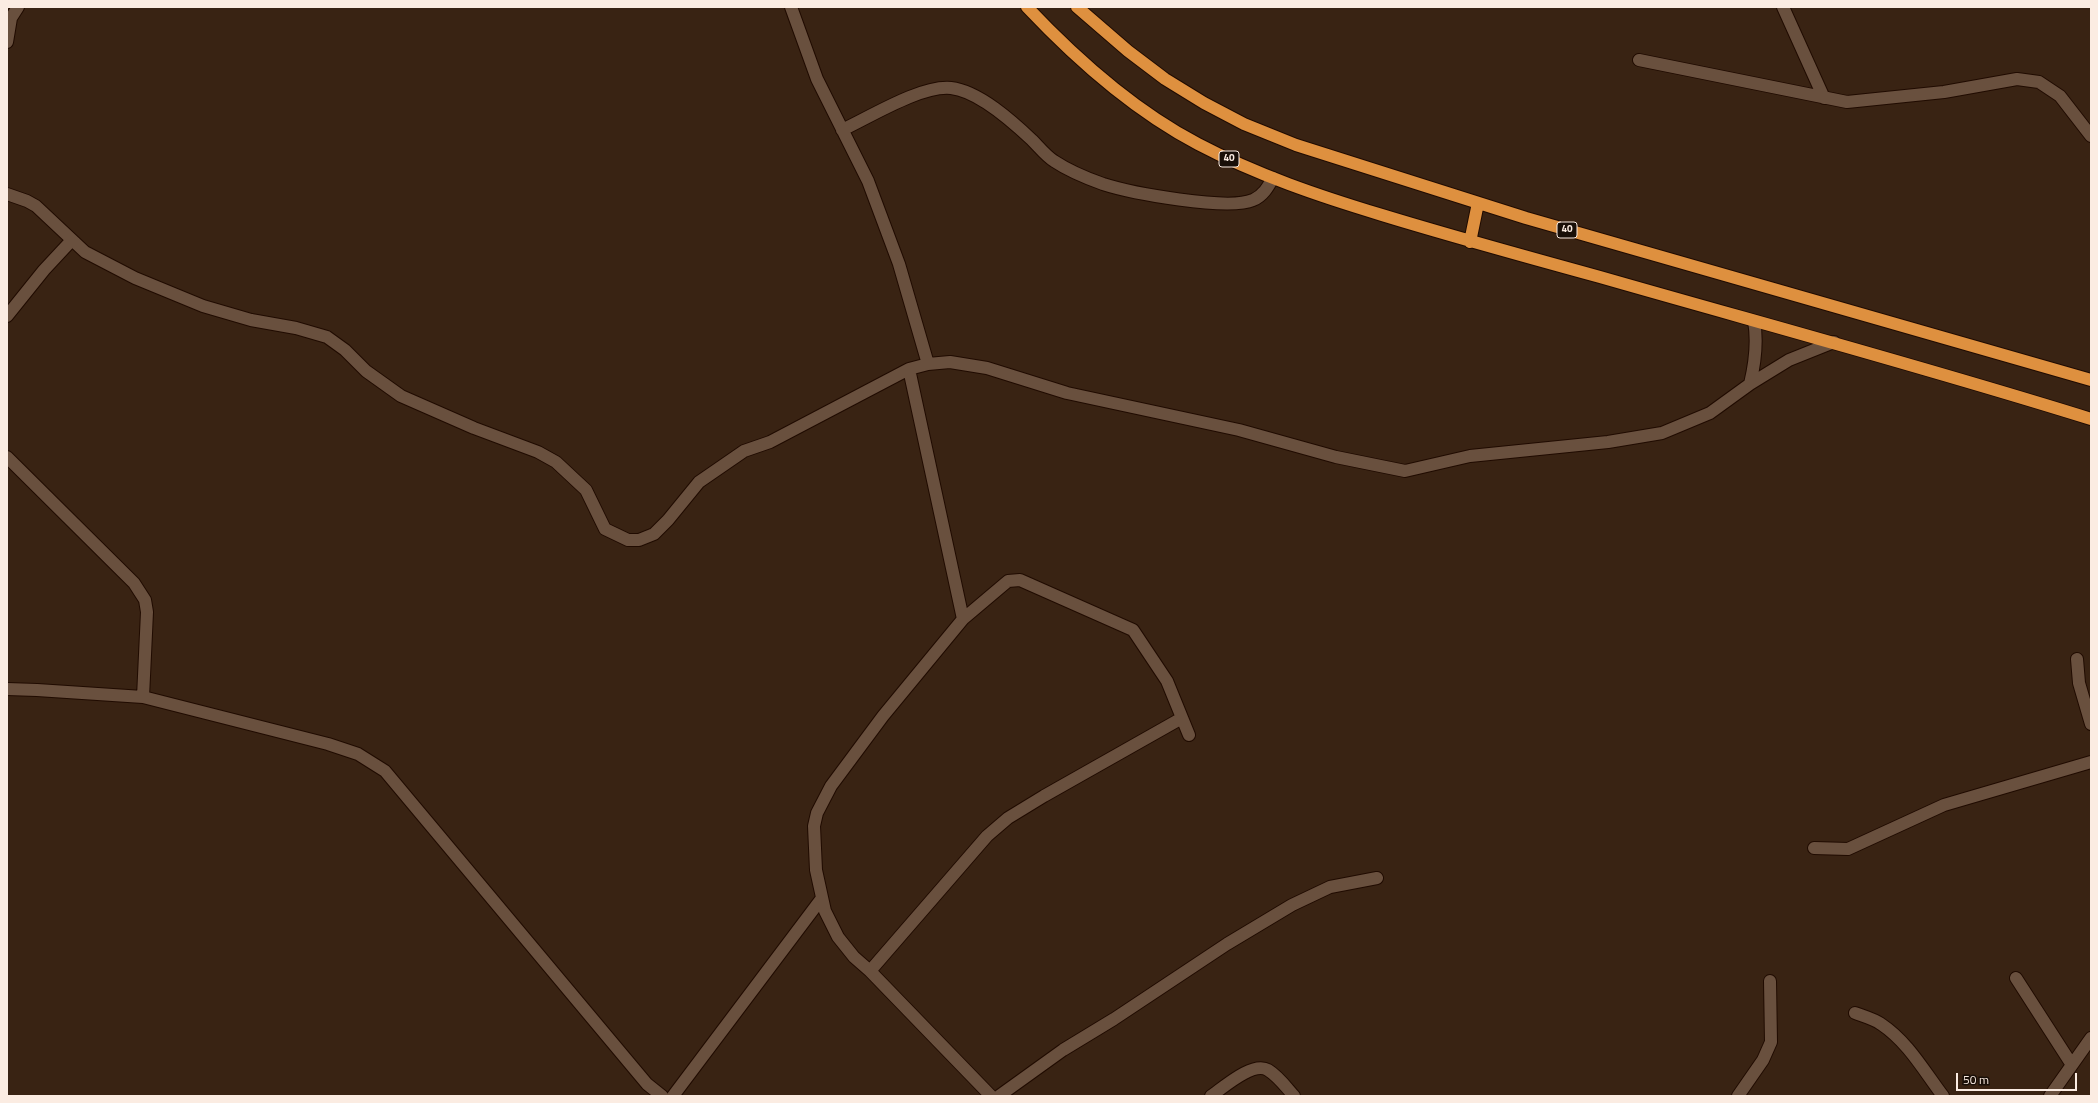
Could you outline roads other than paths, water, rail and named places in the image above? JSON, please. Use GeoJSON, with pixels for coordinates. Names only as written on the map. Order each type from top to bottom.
{"type":"FeatureCollection","features":[{"type":"Feature","properties":{"kind":"highway","name":"40"},"geometry":{"type":"LineString","coordinates":[[1027,7],[1078,59],[1135,105],[1196,144],[1273,178],[1344,204],[1470,242],[1834,342],[2091,419]]}},
{"type":"Feature","properties":{"kind":"highway","name":"40"},"geometry":{"type":"LineString","coordinates":[[1077,7],[1128,51],[1165,79],[1204,103],[1244,124],[1296,145],[1478,203],[2091,380]]}},
{"type":"Feature","properties":{"kind":"highway"},"geometry":{"type":"LineString","coordinates":[[1470,242],[1478,203]]}},
{"type":"Feature","properties":{"kind":"street"},"geometry":{"type":"LineString","coordinates":[[7,42],[12,18],[18,7]]}},
{"type":"Feature","properties":{"kind":"street"},"geometry":{"type":"LineString","coordinates":[[791,7],[817,79],[868,181],[898,264],[928,364]]}},
{"type":"Feature","properties":{"kind":"street"},"geometry":{"type":"LineString","coordinates":[[1783,7],[1824,98]]}},
{"type":"Feature","properties":{"kind":"street"},"geometry":{"type":"LineString","coordinates":[[1639,60],[1847,102],[1944,92],[2017,79],[2039,82],[2060,96],[2091,133]]}},
{"type":"Feature","properties":{"kind":"street"},"geometry":{"type":"LineString","coordinates":[[842,130],[900,102],[934,89],[952,88],[979,98],[1010,120],[1052,160],[1075,173],[1104,184],[1145,194],[1230,205],[1253,200],[1267,190],[1273,178]]}},
{"type":"Feature","properties":{"kind":"street"},"geometry":{"type":"LineString","coordinates":[[7,194],[36,206],[71,240],[97,259],[181,298],[251,320],[296,328],[327,337],[372,376],[401,396],[474,428],[538,452],[556,462],[586,490],[605,529],[628,540],[639,540],[654,534],[668,520],[699,482],[744,451],[770,442],[909,369],[928,364],[950,362],[987,368],[1067,393],[1238,430],[1336,457],[1405,471],[1470,456],[1608,442],[1662,433],[1710,413],[1750,384],[1789,360],[1834,342]]}},
{"type":"Feature","properties":{"kind":"street"},"geometry":{"type":"LineString","coordinates":[[7,316],[44,270],[71,240]]}},
{"type":"Feature","properties":{"kind":"street"},"geometry":{"type":"LineString","coordinates":[[1750,384],[1755,365],[1757,339],[1754,321]]}},
{"type":"Feature","properties":{"kind":"street"},"geometry":{"type":"LineString","coordinates":[[909,369],[963,619]]}},
{"type":"Feature","properties":{"kind":"street"},"geometry":{"type":"LineString","coordinates":[[8,457],[140,590],[145,600],[147,612],[144,698]]}},
{"type":"Feature","properties":{"kind":"street"},"geometry":{"type":"LineString","coordinates":[[991,1096],[870,970],[854,957],[838,937],[825,911],[816,870],[814,826],[824,795],[883,716],[963,619],[1008,581],[1020,580],[1133,630],[1167,681],[1188,735]]}},
{"type":"Feature","properties":{"kind":"street"},"geometry":{"type":"LineString","coordinates":[[2077,659],[2079,683],[2091,724]]}},
{"type":"Feature","properties":{"kind":"street"},"geometry":{"type":"LineString","coordinates":[[7,689],[144,698],[328,744],[358,754],[385,771],[647,1084],[662,1096]]}},
{"type":"Feature","properties":{"kind":"street"},"geometry":{"type":"LineString","coordinates":[[870,970],[987,836],[1008,818],[1182,718]]}},
{"type":"Feature","properties":{"kind":"street"},"geometry":{"type":"LineString","coordinates":[[1814,848],[1848,849],[1944,805],[2091,762]]}},
{"type":"Feature","properties":{"kind":"street"},"geometry":{"type":"LineString","coordinates":[[999,1096],[1063,1050],[1114,1019],[1227,944],[1292,905],[1330,887],[1377,878]]}},
{"type":"Feature","properties":{"kind":"street"},"geometry":{"type":"LineString","coordinates":[[673,1096],[822,898]]}},
{"type":"Feature","properties":{"kind":"street"},"geometry":{"type":"LineString","coordinates":[[2016,978],[2072,1065]]}},
{"type":"Feature","properties":{"kind":"street"},"geometry":{"type":"LineString","coordinates":[[1738,1096],[1763,1060],[1770,1042],[1770,981]]}},
{"type":"Feature","properties":{"kind":"street"},"geometry":{"type":"LineString","coordinates":[[1855,1013],[1880,1023],[1897,1036],[1924,1068],[1944,1096]]}},
{"type":"Feature","properties":{"kind":"street"},"geometry":{"type":"LineString","coordinates":[[2050,1096],[2091,1038]]}},
{"type":"Feature","properties":{"kind":"street"},"geometry":{"type":"LineString","coordinates":[[1211,1096],[1252,1068],[1266,1068],[1274,1074],[1294,1096]]}}]}
